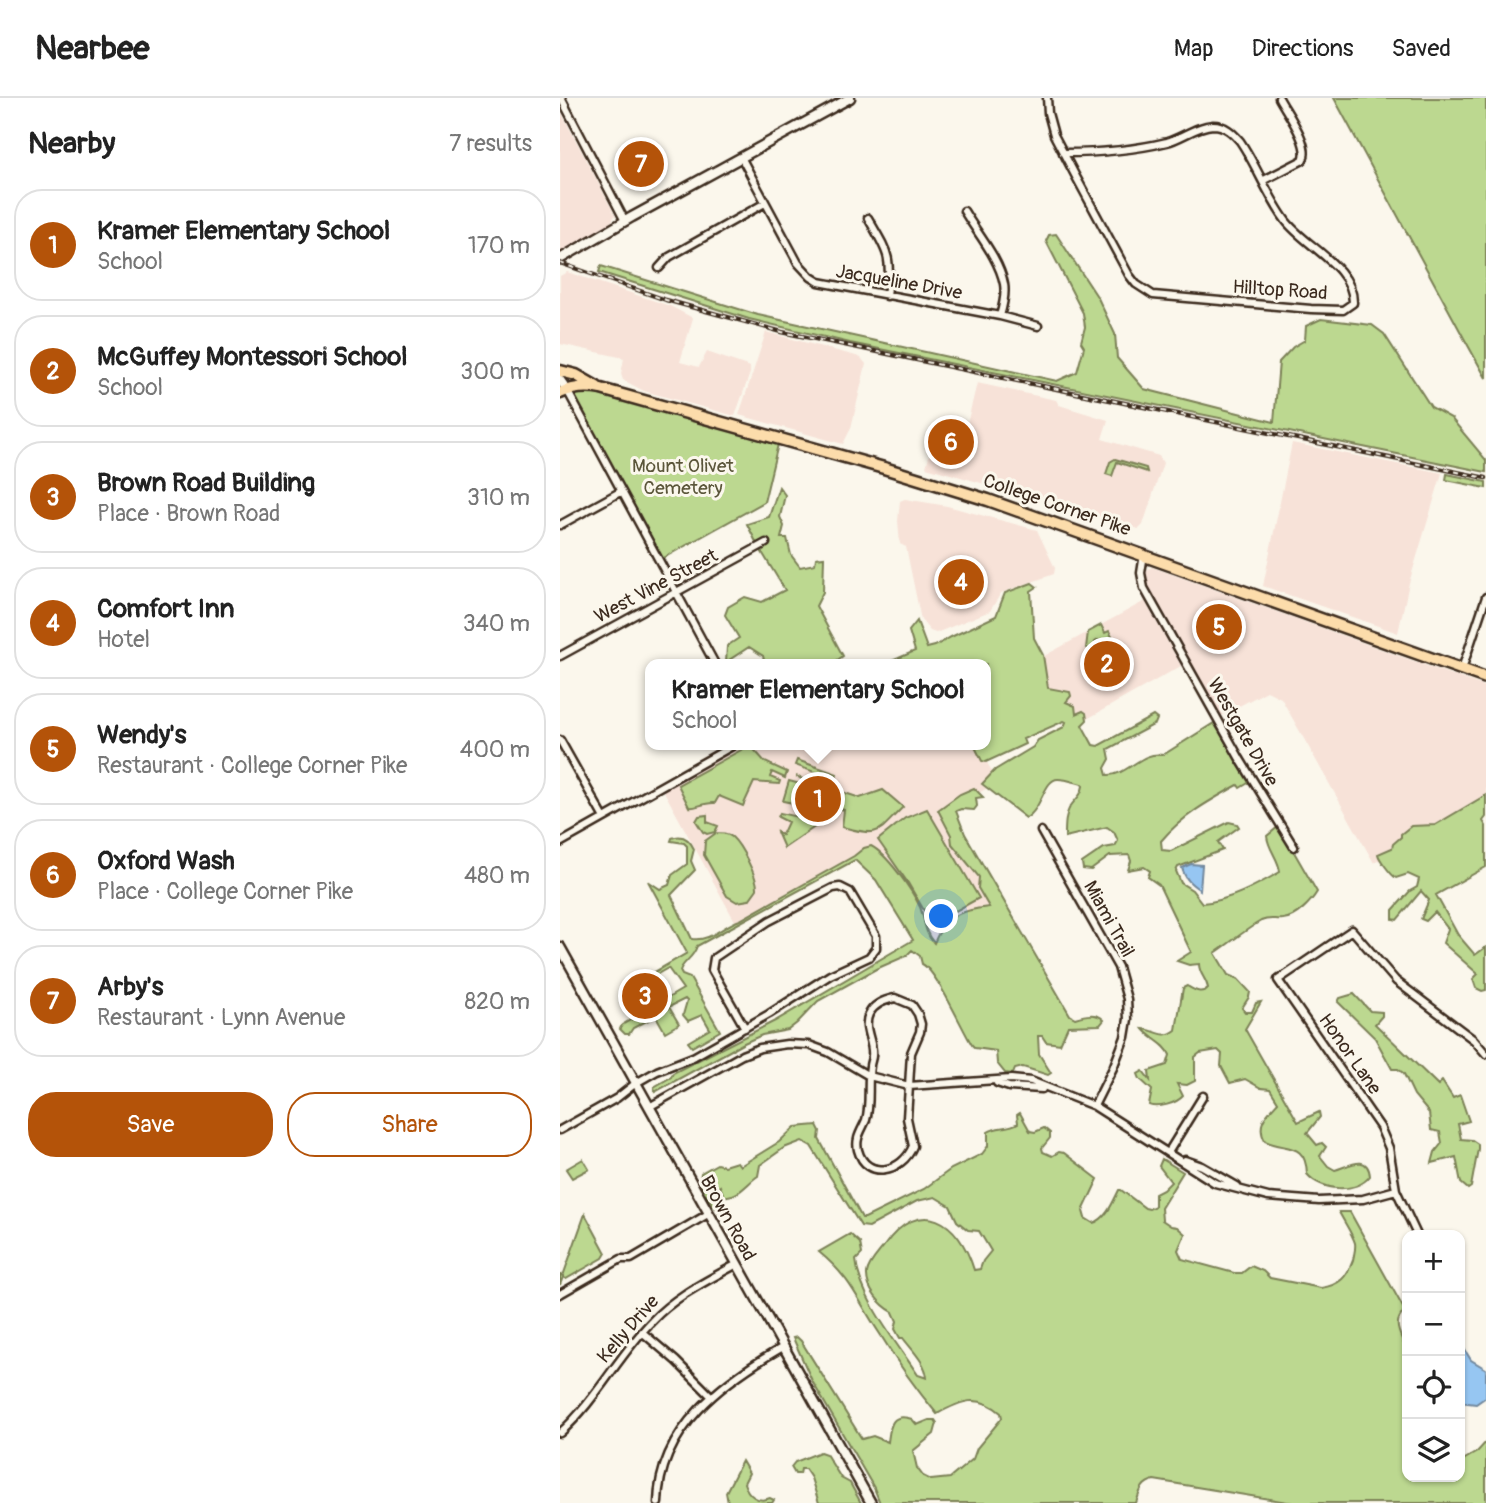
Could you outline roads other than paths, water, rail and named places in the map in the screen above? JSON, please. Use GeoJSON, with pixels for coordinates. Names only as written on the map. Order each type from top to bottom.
{"type":"FeatureCollection","features":[{"type":"Feature","properties":{"kind":"highway"},"geometry":{"type":"LineString","coordinates":[[560,371],[584,379],[601,389]]}},
{"type":"Feature","properties":{"kind":"highway","name":"College Corner Pike"},"geometry":{"type":"LineString","coordinates":[[563,392],[582,387],[601,389],[895,471],[1144,554],[1486,678]]}},
{"type":"Feature","properties":{"kind":"street"},"geometry":{"type":"LineString","coordinates":[[561,98],[625,221]]}},
{"type":"Feature","properties":{"kind":"street"},"geometry":{"type":"LineString","coordinates":[[560,260],[836,101],[850,98]]}},
{"type":"Feature","properties":{"kind":"street","name":"Hilltop Road"},"geometry":{"type":"LineString","coordinates":[[1047,98],[1054,135],[1063,153],[1129,275],[1145,292],[1280,307],[1343,310],[1350,307],[1353,295],[1340,272],[1328,257],[1288,223],[1240,141],[1222,126],[1200,128],[1165,142],[1091,153],[1063,153]]}},
{"type":"Feature","properties":{"kind":"street"},"geometry":{"type":"LineString","coordinates":[[1264,180],[1303,160],[1306,154],[1305,145],[1279,98]]}},
{"type":"Feature","properties":{"kind":"street","name":"Jacqueline Drive"},"geometry":{"type":"LineString","coordinates":[[741,157],[798,263],[811,277],[831,286],[1000,316],[1038,326]]}},
{"type":"Feature","properties":{"kind":"street"},"geometry":{"type":"LineString","coordinates":[[659,268],[668,257],[765,203]]}},
{"type":"Feature","properties":{"kind":"street"},"geometry":{"type":"LineString","coordinates":[[964,211],[1002,277],[1004,299],[1000,316]]}},
{"type":"Feature","properties":{"kind":"street"},"geometry":{"type":"LineString","coordinates":[[868,218],[890,261],[887,296]]}},
{"type":"Feature","properties":{"kind":"street"},"geometry":{"type":"LineString","coordinates":[[560,380],[563,392],[712,659]]}},
{"type":"Feature","properties":{"kind":"street"},"geometry":{"type":"LineString","coordinates":[[560,525],[620,492]]}},
{"type":"Feature","properties":{"kind":"street","name":"West Vine Street"},"geometry":{"type":"LineString","coordinates":[[560,656],[766,543]]}},
{"type":"Feature","properties":{"kind":"street","name":"Westgate Drive"},"geometry":{"type":"LineString","coordinates":[[1144,554],[1141,573],[1144,588],[1240,760],[1294,847]]}},
{"type":"Feature","properties":{"kind":"street"},"geometry":{"type":"LineString","coordinates":[[1462,669],[1486,597]]}},
{"type":"Feature","properties":{"kind":"street"},"geometry":{"type":"LineString","coordinates":[[560,740],[604,818]]}},
{"type":"Feature","properties":{"kind":"street"},"geometry":{"type":"LineString","coordinates":[[560,843],[725,750]]}},
{"type":"Feature","properties":{"kind":"street","name":"Miami Trail"},"geometry":{"type":"LineString","coordinates":[[1041,831],[1118,967],[1127,999],[1125,1037],[1094,1106]]}},
{"type":"Feature","properties":{"kind":"street"},"geometry":{"type":"LineString","coordinates":[[560,1130],[617,1098],[657,1071],[693,1056],[745,1028],[803,990],[874,953],[876,936],[850,892],[839,887],[833,888],[769,921],[714,958],[712,970],[745,1028]]}},
{"type":"Feature","properties":{"kind":"street","name":"Honor Lane"},"geometry":{"type":"LineString","coordinates":[[1416,1230],[1396,1190],[1389,1148],[1372,1113],[1278,980],[1353,930],[1396,981],[1474,1040],[1486,1054]]}},
{"type":"Feature","properties":{"kind":"street","name":"Brown Road"},"geometry":{"type":"LineString","coordinates":[[560,947],[871,1503]]}},
{"type":"Feature","properties":{"kind":"street"},"geometry":{"type":"LineString","coordinates":[[885,1000],[904,1000],[918,1013],[921,1024],[911,1053],[909,1086],[906,1118],[913,1146],[904,1162],[884,1170],[875,1168],[861,1157],[858,1149],[859,1132],[868,1112],[869,1076],[873,1055],[866,1024],[867,1016],[875,1006],[885,1000]]}},
{"type":"Feature","properties":{"kind":"street"},"geometry":{"type":"LineString","coordinates":[[649,1107],[742,1055],[760,1048],[787,1044],[809,1045],[828,1052],[869,1076],[909,1086],[1010,1079],[1031,1082],[1094,1106],[1169,1151],[1192,1170],[1215,1183],[1268,1196],[1319,1201],[1363,1199],[1396,1190]]}},
{"type":"Feature","properties":{"kind":"street"},"geometry":{"type":"LineString","coordinates":[[1169,1151],[1203,1096]]}},
{"type":"Feature","properties":{"kind":"street"},"geometry":{"type":"LineString","coordinates":[[560,1294],[621,1259],[631,1259],[708,1214]]}},
{"type":"Feature","properties":{"kind":"street","name":"Kelly Drive"},"geometry":{"type":"LineString","coordinates":[[560,1433],[582,1411],[642,1332],[675,1301],[737,1265]]}},
{"type":"Feature","properties":{"kind":"street"},"geometry":{"type":"LineString","coordinates":[[642,1332],[711,1396]]}},
{"type":"Feature","properties":{"kind":"street"},"geometry":{"type":"LineString","coordinates":[[658,1503],[662,1474],[670,1449],[685,1425],[711,1396],[754,1363],[783,1347]]}},
{"type":"Feature","properties":{"kind":"water"},"geometry":{"type":"Polygon","coordinates":[[[1191,864],[1202,865],[1200,890],[1183,872],[1182,868],[1191,864]]]}},
{"type":"Feature","properties":{"kind":"water"},"geometry":{"type":"Polygon","coordinates":[[[1465,1350],[1471,1360],[1486,1369],[1486,1397],[1476,1404],[1465,1403],[1465,1350]]]}},
{"type":"Feature","properties":{"kind":"railway"},"geometry":{"type":"LineString","coordinates":[[560,263],[666,300],[782,332],[1486,478]]}},
{"type":"Feature","properties":{"kind":"place","name":"Arby's"},"geometry":{"type":"Point","coordinates":[641,164]}},
{"type":"Feature","properties":{"kind":"place","name":"Oxford Wash"},"geometry":{"type":"Point","coordinates":[951,442]}},
{"type":"Feature","properties":{"kind":"place","name":"Comfort Inn"},"geometry":{"type":"Point","coordinates":[961,582]}},
{"type":"Feature","properties":{"kind":"place","name":"Wendy's"},"geometry":{"type":"Point","coordinates":[1219,627]}},
{"type":"Feature","properties":{"kind":"place","name":"McGuffey Montessori School"},"geometry":{"type":"Point","coordinates":[1107,664]}},
{"type":"Feature","properties":{"kind":"place","name":"Kramer Elementary School"},"geometry":{"type":"Point","coordinates":[818,799]}},
{"type":"Feature","properties":{"kind":"place","name":"Brown Road Building"},"geometry":{"type":"Point","coordinates":[645,996]}},
{"type":"Feature","properties":{"kind":"park label","name":"Mount Olivet Cemetery"},"geometry":{"type":"Point","coordinates":[683,477]}}]}
